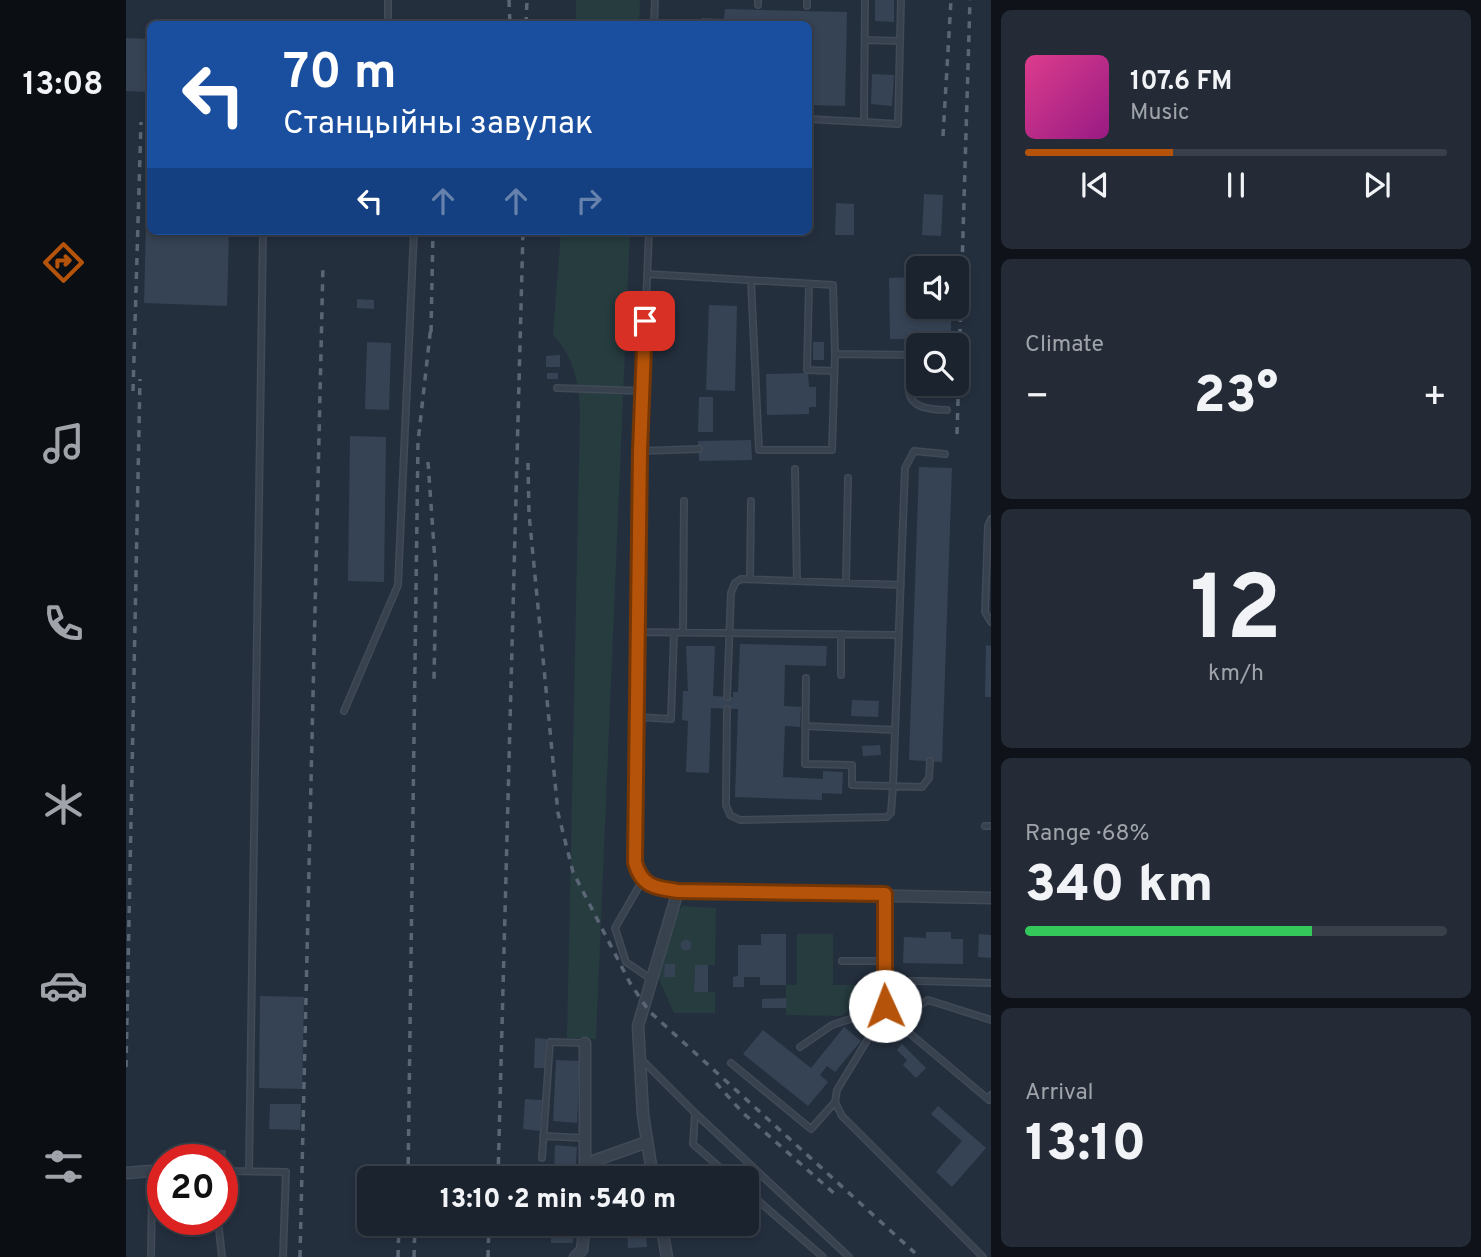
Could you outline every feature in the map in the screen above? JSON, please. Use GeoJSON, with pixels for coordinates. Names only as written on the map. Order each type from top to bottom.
{"type":"FeatureCollection","features":[{"type":"Feature","properties":{"kind":"street"},"geometry":{"type":"LineString","coordinates":[[651,1166],[638,1056],[638,1026],[678,891],[991,898]]}},
{"type":"Feature","properties":{"kind":"street"},"geometry":{"type":"LineString","coordinates":[[584,1043],[585,1164],[647,1142]]}},
{"type":"Feature","properties":{"kind":"street"},"geometry":{"type":"LineString","coordinates":[[126,1173],[147,1171]]}},
{"type":"Feature","properties":{"kind":"street"},"geometry":{"type":"LineString","coordinates":[[575,1257],[582,1250],[584,1236]]}},
{"type":"Feature","properties":{"kind":"street"},"geometry":{"type":"LineString","coordinates":[[663,1236],[667,1257]]}},
{"type":"Feature","properties":{"kind":"lane"},"geometry":{"type":"LineString","coordinates":[[388,0],[388,21]]}},
{"type":"Feature","properties":{"kind":"lane"},"geometry":{"type":"LineString","coordinates":[[654,21],[655,0]]}},
{"type":"Feature","properties":{"kind":"lane"},"geometry":{"type":"LineString","coordinates":[[864,122],[865,0]]}},
{"type":"Feature","properties":{"kind":"lane"},"geometry":{"type":"LineString","coordinates":[[812,119],[898,124],[901,0]]}},
{"type":"Feature","properties":{"kind":"lane"},"geometry":{"type":"LineString","coordinates":[[865,40],[901,41]]}},
{"type":"Feature","properties":{"kind":"lane"},"geometry":{"type":"LineString","coordinates":[[249,1171],[263,235]]}},
{"type":"Feature","properties":{"kind":"lane"},"geometry":{"type":"LineString","coordinates":[[344,711],[398,585],[414,235]]}},
{"type":"Feature","properties":{"kind":"lane"},"geometry":{"type":"LineString","coordinates":[[649,235],[640,451],[635,862],[642,881],[655,888],[678,891]]}},
{"type":"Feature","properties":{"kind":"lane"},"geometry":{"type":"LineString","coordinates":[[647,274],[834,285],[832,450],[755,450],[751,281]]}},
{"type":"Feature","properties":{"kind":"lane"},"geometry":{"type":"LineString","coordinates":[[808,284],[807,370],[834,371]]}},
{"type":"Feature","properties":{"kind":"lane"},"geometry":{"type":"LineString","coordinates":[[835,354],[906,355]]}},
{"type":"Feature","properties":{"kind":"lane"},"geometry":{"type":"LineString","coordinates":[[557,388],[642,391]]}},
{"type":"Feature","properties":{"kind":"lane"},"geometry":{"type":"LineString","coordinates":[[909,396],[913,404],[924,410],[947,410]]}},
{"type":"Feature","properties":{"kind":"lane"},"geometry":{"type":"LineString","coordinates":[[640,451],[699,449]]}},
{"type":"Feature","properties":{"kind":"lane"},"geometry":{"type":"LineString","coordinates":[[727,709],[726,804],[730,815],[740,820],[879,820],[891,813],[908,459],[914,451],[946,454]]}},
{"type":"Feature","properties":{"kind":"lane"},"geometry":{"type":"LineString","coordinates":[[795,469],[797,581]]}},
{"type":"Feature","properties":{"kind":"lane"},"geometry":{"type":"LineString","coordinates":[[846,583],[848,478]]}},
{"type":"Feature","properties":{"kind":"lane"},"geometry":{"type":"LineString","coordinates":[[682,633],[684,501]]}},
{"type":"Feature","properties":{"kind":"lane"},"geometry":{"type":"LineString","coordinates":[[750,579],[751,501]]}},
{"type":"Feature","properties":{"kind":"lane"},"geometry":{"type":"LineString","coordinates":[[991,519],[988,526],[985,612],[991,622]]}},
{"type":"Feature","properties":{"kind":"lane"},"geometry":{"type":"LineString","coordinates":[[727,697],[728,634],[734,583],[750,579],[901,585]]}},
{"type":"Feature","properties":{"kind":"lane"},"geometry":{"type":"LineString","coordinates":[[638,632],[899,635]]}},
{"type":"Feature","properties":{"kind":"lane"},"geometry":{"type":"LineString","coordinates":[[636,718],[671,719],[674,633]]}},
{"type":"Feature","properties":{"kind":"lane"},"geometry":{"type":"LineString","coordinates":[[841,634],[841,676]]}},
{"type":"Feature","properties":{"kind":"lane"},"geometry":{"type":"LineString","coordinates":[[806,678],[805,764],[852,765],[852,786],[893,786],[926,784],[930,761]]}},
{"type":"Feature","properties":{"kind":"lane"},"geometry":{"type":"LineString","coordinates":[[805,726],[895,730]]}},
{"type":"Feature","properties":{"kind":"lane"},"geometry":{"type":"LineString","coordinates":[[642,881],[615,928],[626,962],[650,979]]}},
{"type":"Feature","properties":{"kind":"lane"},"geometry":{"type":"LineString","coordinates":[[730,1063],[811,1129],[835,1102],[838,1090],[880,1019],[884,997],[885,894]]}},
{"type":"Feature","properties":{"kind":"lane"},"geometry":{"type":"LineString","coordinates":[[842,961],[884,961]]}},
{"type":"Feature","properties":{"kind":"lane"},"geometry":{"type":"LineString","coordinates":[[884,979],[991,983]]}},
{"type":"Feature","properties":{"kind":"lane"},"geometry":{"type":"LineString","coordinates":[[900,980],[916,1008]]}},
{"type":"Feature","properties":{"kind":"lane"},"geometry":{"type":"LineString","coordinates":[[800,1048],[832,1025],[860,1016],[884,997]]}},
{"type":"Feature","properties":{"kind":"lane"},"geometry":{"type":"LineString","coordinates":[[991,1020],[928,1000],[916,1008],[907,1031],[989,1100],[991,1095]]}},
{"type":"Feature","properties":{"kind":"lane"},"geometry":{"type":"LineString","coordinates":[[542,1158],[550,1042],[584,1043]]}},
{"type":"Feature","properties":{"kind":"lane"},"geometry":{"type":"LineString","coordinates":[[638,1056],[849,1257]]}},
{"type":"Feature","properties":{"kind":"lane"},"geometry":{"type":"LineString","coordinates":[[835,1102],[842,1116],[983,1257]]}},
{"type":"Feature","properties":{"kind":"lane"},"geometry":{"type":"LineString","coordinates":[[695,1112],[693,1144],[718,1166]]}},
{"type":"Feature","properties":{"kind":"lane"},"geometry":{"type":"LineString","coordinates":[[543,1136],[585,1138]]}},
{"type":"Feature","properties":{"kind":"lane"},"geometry":{"type":"LineString","coordinates":[[238,1171],[286,1172],[284,1257]]}},
{"type":"Feature","properties":{"kind":"lane"},"geometry":{"type":"LineString","coordinates":[[759,1201],[823,1257]]}},
{"type":"Feature","properties":{"kind":"lane"},"geometry":{"type":"LineString","coordinates":[[151,1235],[151,1257]]}},
{"type":"Feature","properties":{"kind":"lane"},"geometry":{"type":"LineString","coordinates":[[220,1235],[222,1257]]}},
{"type":"Feature","properties":{"kind":"green space"},"geometry":{"type":"Polygon","coordinates":[[[576,0],[640,0],[639,21],[576,21],[576,0]]]}},
{"type":"Feature","properties":{"kind":"green space"},"geometry":{"type":"Polygon","coordinates":[[[561,235],[630,235],[596,1039],[567,1038],[580,413],[571,361],[553,335],[561,235]]]}},
{"type":"Feature","properties":{"kind":"green space"},"geometry":{"type":"Polygon","coordinates":[[[683,906],[716,908],[715,965],[695,965],[694,991],[715,992],[715,1013],[674,1013],[657,975],[677,912],[683,906]]]}},
{"type":"Feature","properties":{"kind":"green space"},"geometry":{"type":"Polygon","coordinates":[[[797,934],[833,934],[833,985],[888,985],[841,1016],[786,1015],[786,985],[797,985],[797,934]]]}},
{"type":"Feature","properties":{"kind":"building"},"geometry":{"type":"Polygon","coordinates":[[[875,0],[894,0],[894,22],[875,21],[875,0]]]}},
{"type":"Feature","properties":{"kind":"building"},"geometry":{"type":"Polygon","coordinates":[[[725,9],[847,12],[845,106],[812,105],[812,21],[702,21],[702,18],[724,19],[725,9]]]}},
{"type":"Feature","properties":{"kind":"building"},"geometry":{"type":"Polygon","coordinates":[[[126,38],[147,39],[147,92],[126,91],[126,38]]]}},
{"type":"Feature","properties":{"kind":"building"},"geometry":{"type":"Polygon","coordinates":[[[872,74],[894,75],[892,106],[871,104],[872,74]]]}},
{"type":"Feature","properties":{"kind":"building"},"geometry":{"type":"Polygon","coordinates":[[[147,182],[147,235],[229,235],[227,306],[144,303],[147,182]]]}},
{"type":"Feature","properties":{"kind":"building"},"geometry":{"type":"Polygon","coordinates":[[[924,194],[943,195],[941,236],[922,235],[924,194]]]}},
{"type":"Feature","properties":{"kind":"building"},"geometry":{"type":"Polygon","coordinates":[[[836,203],[854,204],[854,235],[835,235],[836,203]]]}},
{"type":"Feature","properties":{"kind":"building"},"geometry":{"type":"Polygon","coordinates":[[[906,277],[906,319],[951,319],[951,333],[906,333],[906,339],[890,339],[889,278],[906,277]]]}},
{"type":"Feature","properties":{"kind":"building"},"geometry":{"type":"Polygon","coordinates":[[[357,299],[374,300],[374,309],[357,308],[357,299]]]}},
{"type":"Feature","properties":{"kind":"building"},"geometry":{"type":"Polygon","coordinates":[[[709,305],[737,306],[735,391],[706,390],[709,305]]]}},
{"type":"Feature","properties":{"kind":"building"},"geometry":{"type":"Polygon","coordinates":[[[367,342],[391,343],[389,410],[365,409],[367,342]]]}},
{"type":"Feature","properties":{"kind":"building"},"geometry":{"type":"Polygon","coordinates":[[[813,342],[824,342],[824,360],[813,360],[813,342]]]}},
{"type":"Feature","properties":{"kind":"building"},"geometry":{"type":"Polygon","coordinates":[[[560,355],[560,367],[546,367],[546,356],[560,355]]]}},
{"type":"Feature","properties":{"kind":"building"},"geometry":{"type":"Polygon","coordinates":[[[547,373],[558,373],[558,379],[547,379],[547,373]]]}},
{"type":"Feature","properties":{"kind":"building"},"geometry":{"type":"Polygon","coordinates":[[[808,373],[809,387],[816,387],[816,407],[809,407],[809,414],[767,415],[766,374],[808,373]]]}},
{"type":"Feature","properties":{"kind":"building"},"geometry":{"type":"Polygon","coordinates":[[[699,397],[713,397],[713,432],[698,432],[699,397]]]}},
{"type":"Feature","properties":{"kind":"building"},"geometry":{"type":"Polygon","coordinates":[[[350,436],[386,437],[384,582],[348,581],[350,436]]]}},
{"type":"Feature","properties":{"kind":"building"},"geometry":{"type":"Polygon","coordinates":[[[751,440],[752,460],[699,461],[698,441],[751,440]]]}},
{"type":"Feature","properties":{"kind":"building"},"geometry":{"type":"Polygon","coordinates":[[[919,467],[952,468],[942,762],[909,760],[919,467]]]}},
{"type":"Feature","properties":{"kind":"building"},"geometry":{"type":"Polygon","coordinates":[[[740,644],[827,646],[826,666],[785,665],[784,706],[801,707],[800,727],[785,726],[783,777],[823,779],[823,771],[843,772],[842,794],[822,793],[822,800],[735,797],[738,709],[711,708],[709,773],[686,772],[688,721],[682,720],[683,691],[688,691],[686,646],[715,646],[713,696],[733,697],[733,692],[738,692],[740,644]]]}},
{"type":"Feature","properties":{"kind":"building"},"geometry":{"type":"Polygon","coordinates":[[[986,645],[991,646],[991,697],[985,697],[986,645]]]}},
{"type":"Feature","properties":{"kind":"building"},"geometry":{"type":"Polygon","coordinates":[[[852,700],[879,701],[878,717],[851,716],[852,700]]]}},
{"type":"Feature","properties":{"kind":"building"},"geometry":{"type":"Polygon","coordinates":[[[880,745],[881,755],[863,756],[862,746],[880,745]]]}},
{"type":"Feature","properties":{"kind":"building"},"geometry":{"type":"Polygon","coordinates":[[[926,932],[951,932],[951,939],[963,939],[963,964],[903,963],[904,937],[926,938],[926,932]]]}},
{"type":"Feature","properties":{"kind":"building"},"geometry":{"type":"Polygon","coordinates":[[[761,934],[786,934],[786,985],[760,985],[760,977],[744,977],[744,987],[733,987],[733,977],[738,976],[738,945],[761,945],[761,934]]]}},
{"type":"Feature","properties":{"kind":"building"},"geometry":{"type":"Polygon","coordinates":[[[979,934],[991,935],[991,958],[978,957],[979,934]]]}},
{"type":"Feature","properties":{"kind":"building"},"geometry":{"type":"Polygon","coordinates":[[[686,940],[690,941],[690,949],[686,950],[682,949],[681,945],[682,941],[686,940]]]}},
{"type":"Feature","properties":{"kind":"building"},"geometry":{"type":"Polygon","coordinates":[[[665,964],[675,964],[675,977],[664,977],[665,964]]]}},
{"type":"Feature","properties":{"kind":"building"},"geometry":{"type":"Polygon","coordinates":[[[695,965],[708,965],[708,992],[694,992],[695,965]]]}},
{"type":"Feature","properties":{"kind":"building"},"geometry":{"type":"Polygon","coordinates":[[[260,996],[304,997],[302,1089],[259,1088],[260,996]]]}},
{"type":"Feature","properties":{"kind":"building"},"geometry":{"type":"Polygon","coordinates":[[[786,998],[786,1008],[762,1008],[762,999],[786,998]]]}},
{"type":"Feature","properties":{"kind":"building"},"geometry":{"type":"Polygon","coordinates":[[[844,1027],[861,1041],[835,1072],[827,1066],[820,1075],[828,1082],[808,1106],[743,1054],[763,1030],[811,1068],[844,1027]]]}},
{"type":"Feature","properties":{"kind":"building"},"geometry":{"type":"Polygon","coordinates":[[[535,1038],[546,1039],[545,1068],[534,1068],[535,1038]]]}},
{"type":"Feature","properties":{"kind":"building"},"geometry":{"type":"Polygon","coordinates":[[[902,1044],[926,1068],[916,1078],[903,1065],[907,1060],[897,1050],[902,1044]]]}},
{"type":"Feature","properties":{"kind":"building"},"geometry":{"type":"Polygon","coordinates":[[[556,1060],[580,1061],[577,1123],[553,1121],[556,1060]]]}},
{"type":"Feature","properties":{"kind":"building"},"geometry":{"type":"Polygon","coordinates":[[[525,1099],[542,1100],[540,1131],[523,1129],[525,1099]]]}},
{"type":"Feature","properties":{"kind":"building"},"geometry":{"type":"Polygon","coordinates":[[[270,1104],[301,1104],[300,1130],[269,1129],[270,1104]]]}},
{"type":"Feature","properties":{"kind":"building"},"geometry":{"type":"Polygon","coordinates":[[[938,1106],[986,1148],[952,1187],[936,1172],[962,1141],[931,1114],[938,1106]]]}},
{"type":"Feature","properties":{"kind":"building"},"geometry":{"type":"Polygon","coordinates":[[[555,1145],[577,1147],[576,1166],[554,1166],[555,1145]]]}},
{"type":"Feature","properties":{"kind":"building"},"geometry":{"type":"Polygon","coordinates":[[[551,1236],[573,1236],[573,1243],[551,1243],[551,1236]]]}},
{"type":"Feature","properties":{"kind":"building"},"geometry":{"type":"Polygon","coordinates":[[[627,1236],[646,1236],[647,1247],[628,1248],[627,1236]]]}},
{"type":"Feature","properties":{"kind":"railway"},"geometry":{"type":"LineString","coordinates":[[509,0],[510,21]]}},
{"type":"Feature","properties":{"kind":"railway"},"geometry":{"type":"LineString","coordinates":[[526,21],[527,0]]}},
{"type":"Feature","properties":{"kind":"railway"},"geometry":{"type":"LineString","coordinates":[[943,136],[951,0]]}},
{"type":"Feature","properties":{"kind":"railway"},"geometry":{"type":"LineString","coordinates":[[957,434],[970,0]]}},
{"type":"Feature","properties":{"kind":"railway"},"geometry":{"type":"LineString","coordinates":[[133,391],[141,122]]}},
{"type":"Feature","properties":{"kind":"railway"},"geometry":{"type":"LineString","coordinates":[[431,332],[433,235]]}},
{"type":"Feature","properties":{"kind":"railway"},"geometry":{"type":"LineString","coordinates":[[498,1166],[523,235]]}},
{"type":"Feature","properties":{"kind":"railway"},"geometry":{"type":"LineString","coordinates":[[300,1257],[323,265]]}},
{"type":"Feature","properties":{"kind":"railway"},"geometry":{"type":"LineString","coordinates":[[408,1166],[418,442],[431,325]]}},
{"type":"Feature","properties":{"kind":"railway"},"geometry":{"type":"LineString","coordinates":[[126,1067],[140,379]]}},
{"type":"Feature","properties":{"kind":"railway"},"geometry":{"type":"LineString","coordinates":[[428,462],[436,575],[434,679]]}},
{"type":"Feature","properties":{"kind":"railway"},"geometry":{"type":"LineString","coordinates":[[528,463],[529,514],[558,813],[573,872],[630,983],[649,1011],[915,1253]]}},
{"type":"Feature","properties":{"kind":"railway"},"geometry":{"type":"LineString","coordinates":[[716,1083],[743,1113],[836,1195]]}},
{"type":"Feature","properties":{"kind":"railway"},"geometry":{"type":"LineString","coordinates":[[398,1257],[399,1236]]}},
{"type":"Feature","properties":{"kind":"railway"},"geometry":{"type":"LineString","coordinates":[[414,1257],[415,1236]]}},
{"type":"Feature","properties":{"kind":"railway"},"geometry":{"type":"LineString","coordinates":[[488,1257],[489,1236]]}},
{"type":"Feature","properties":{"kind":"route"},"geometry":{"type":"LineString","coordinates":[[645,321],[639,503],[635,862],[638,873],[642,881],[655,888],[678,891],[885,894],[885,1006]]}}]}
